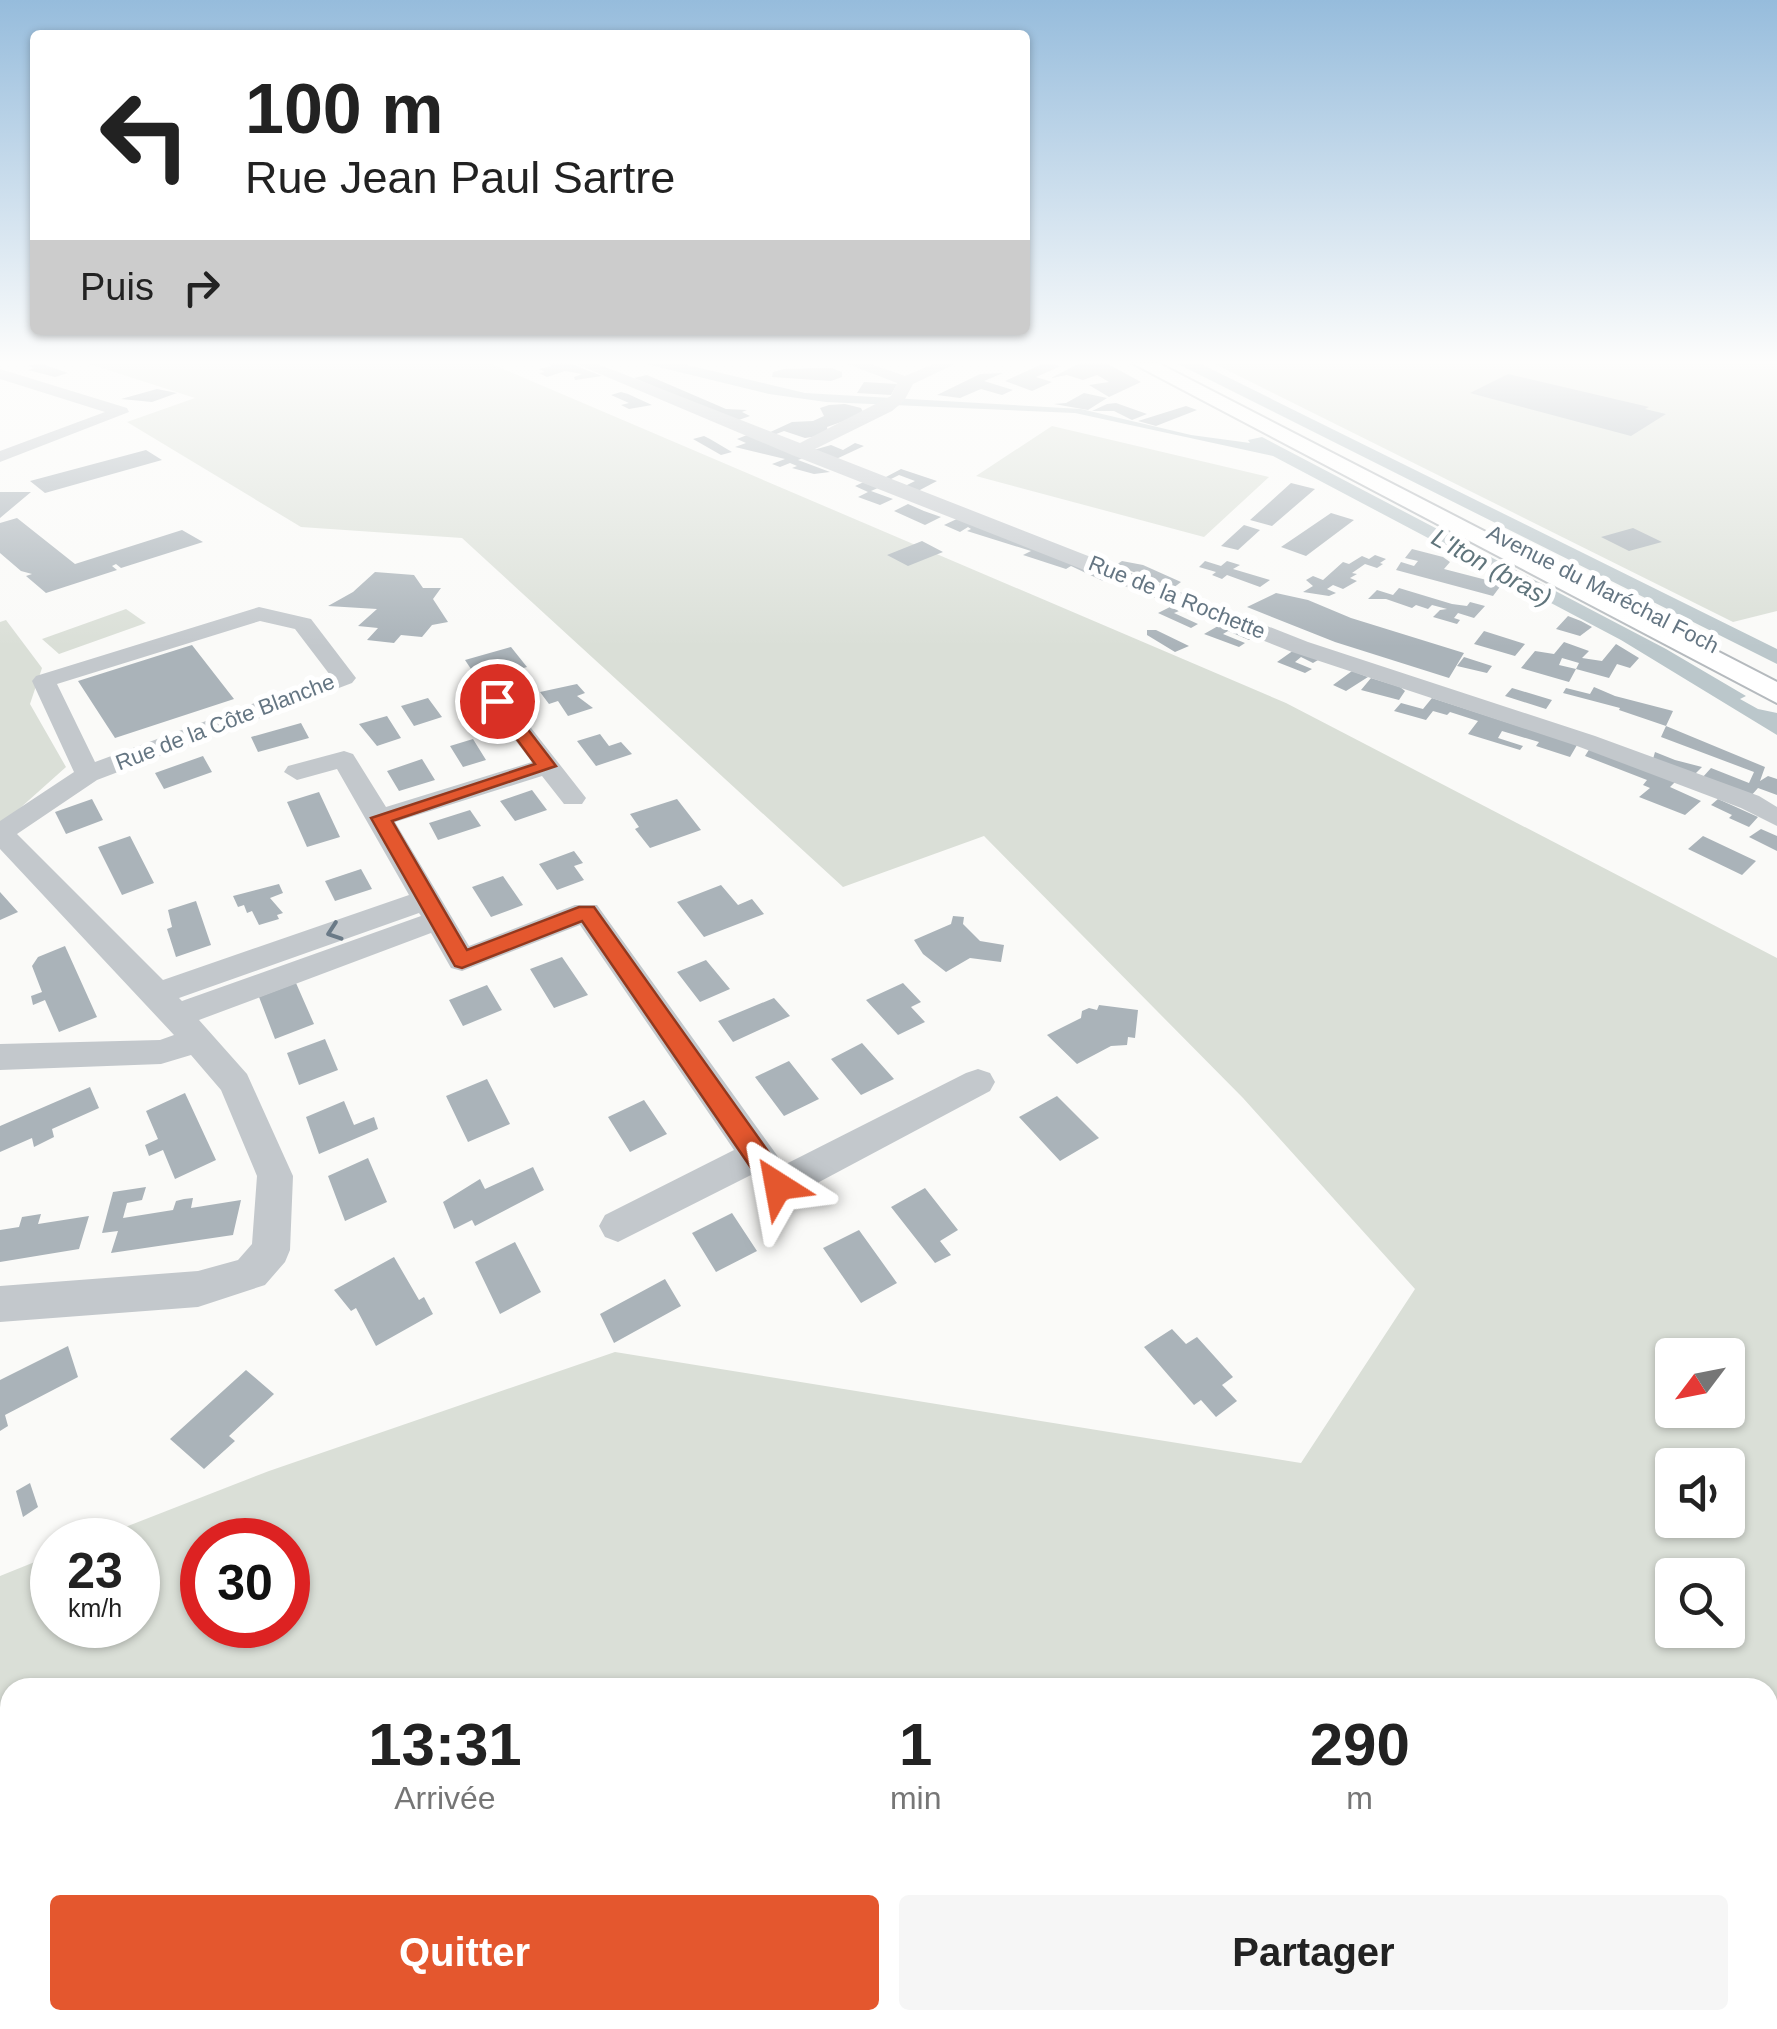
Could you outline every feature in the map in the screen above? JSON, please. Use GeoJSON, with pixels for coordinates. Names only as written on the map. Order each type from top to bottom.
{"type":"FeatureCollection","features":[{"type":"Feature","properties":{"kind":"main road","name":"Avenue du Maréchal Foch"},"geometry":{"type":"LineString","coordinates":[[1324,458],[1777,694]]}},
{"type":"Feature","properties":{"kind":"main road","name":"Avenue du Maréchal Foch"},"geometry":{"type":"LineString","coordinates":[[1346,458],[1777,679]]}},
{"type":"Feature","properties":{"kind":"street","name":"Rue de la Rochette"},"geometry":{"type":"LineString","coordinates":[[816,458],[1178,596],[1300,647],[1586,741],[1750,802],[1777,818]]}},
{"type":"Feature","properties":{"kind":"street","name":"Rue de la Côte Blanche"},"geometry":{"type":"LineString","coordinates":[[0,1304],[198,1289],[251,1273],[270,1250],[275,1176],[235,1084],[176,1016],[0,833],[88,774],[344,678],[303,624],[258,614],[44,681],[88,774]]}},
{"type":"Feature","properties":{"kind":"street"},"geometry":{"type":"LineString","coordinates":[[497,701],[573,798]]}},
{"type":"Feature","properties":{"kind":"street"},"geometry":{"type":"LineString","coordinates":[[298,772],[344,759],[462,960],[586,912],[778,1186],[978,1082]]}},
{"type":"Feature","properties":{"kind":"street"},"geometry":{"type":"LineString","coordinates":[[380,818],[546,766]]}},
{"type":"Feature","properties":{"kind":"street"},"geometry":{"type":"LineString","coordinates":[[0,1057],[161,1052],[176,1016],[432,910]]}},
{"type":"Feature","properties":{"kind":"street"},"geometry":{"type":"LineString","coordinates":[[618,1226],[757,1155]]}},
{"type":"Feature","properties":{"kind":"shaded area"},"geometry":{"type":"Polygon","coordinates":[[[186,458],[711,458],[1286,703],[1777,958],[1777,1678],[0,1678],[0,1576],[30,1564],[30,1648],[160,1648],[160,1518],[148,1518],[269,1471],[615,1352],[1301,1463],[1415,1289],[1243,1098],[984,836],[843,887],[462,538],[301,527],[186,458]]]}},
{"type":"Feature","properties":{"kind":"shaded area"},"geometry":{"type":"Polygon","coordinates":[[[1004,458],[1187,458],[1269,477],[1204,537],[976,476],[1004,458]]]}},
{"type":"Feature","properties":{"kind":"shaded area"},"geometry":{"type":"Polygon","coordinates":[[[1403,458],[1777,458],[1777,611],[1733,622],[1403,458]]]}},
{"type":"Feature","properties":{"kind":"shaded area"},"geometry":{"type":"Polygon","coordinates":[[[126,609],[146,623],[59,654],[42,639],[126,609]]]}},
{"type":"Feature","properties":{"kind":"shaded area"},"geometry":{"type":"Polygon","coordinates":[[[6,620],[42,668],[30,704],[66,767],[0,826],[0,622],[6,620]]]}},
{"type":"Feature","properties":{"kind":"water","name":"L'Iton (bras)"},"geometry":{"type":"Polygon","coordinates":[[[1276,458],[1301,458],[1666,649],[1746,696],[1740,699],[1777,713],[1777,735],[1621,640],[1276,458]]]}},
{"type":"Feature","properties":{"kind":"water"},"geometry":{"type":"Polygon","coordinates":[[[1365,458],[1390,458],[1777,649],[1777,664],[1365,458]]]}},
{"type":"Feature","properties":{"kind":"building"},"geometry":{"type":"Polygon","coordinates":[[[117,458],[162,460],[45,493],[30,481],[117,458]]]}},
{"type":"Feature","properties":{"kind":"building"},"geometry":{"type":"Polygon","coordinates":[[[780,458],[802,458],[798,460],[830,472],[814,474],[792,468],[797,466],[790,463],[780,467],[772,464],[785,459],[780,458]]]}},
{"type":"Feature","properties":{"kind":"building"},"geometry":{"type":"Polygon","coordinates":[[[901,469],[937,481],[918,491],[905,486],[915,481],[899,475],[884,478],[901,469]]]}},
{"type":"Feature","properties":{"kind":"building"},"geometry":{"type":"Polygon","coordinates":[[[866,481],[880,487],[871,491],[893,499],[880,505],[858,497],[868,492],[855,486],[866,481]]]}},
{"type":"Feature","properties":{"kind":"building"},"geometry":{"type":"Polygon","coordinates":[[[1291,483],[1315,489],[1272,526],[1250,520],[1291,483]]]}},
{"type":"Feature","properties":{"kind":"building"},"geometry":{"type":"Polygon","coordinates":[[[0,492],[31,492],[0,518],[0,492]]]}},
{"type":"Feature","properties":{"kind":"building"},"geometry":{"type":"Polygon","coordinates":[[[908,504],[941,517],[925,525],[894,511],[908,504]]]}},
{"type":"Feature","properties":{"kind":"building"},"geometry":{"type":"Polygon","coordinates":[[[1331,513],[1354,520],[1306,556],[1281,547],[1331,513]]]}},
{"type":"Feature","properties":{"kind":"building"},"geometry":{"type":"Polygon","coordinates":[[[961,517],[1121,577],[1103,581],[1071,566],[1066,569],[1023,555],[1031,551],[967,531],[971,529],[968,527],[960,532],[944,525],[961,517]]]}},
{"type":"Feature","properties":{"kind":"building"},"geometry":{"type":"Polygon","coordinates":[[[17,518],[75,564],[182,530],[203,542],[121,568],[116,564],[112,566],[117,570],[46,593],[26,576],[32,574],[21,571],[0,553],[0,523],[17,518]]]}},
{"type":"Feature","properties":{"kind":"building"},"geometry":{"type":"Polygon","coordinates":[[[1244,525],[1260,530],[1238,550],[1221,546],[1244,525]]]}},
{"type":"Feature","properties":{"kind":"building"},"geometry":{"type":"Polygon","coordinates":[[[1633,528],[1662,542],[1629,551],[1601,537],[1633,528]]]}},
{"type":"Feature","properties":{"kind":"building"},"geometry":{"type":"Polygon","coordinates":[[[922,541],[943,552],[908,566],[887,555],[922,541]]]}},
{"type":"Feature","properties":{"kind":"building"},"geometry":{"type":"Polygon","coordinates":[[[1412,549],[1443,557],[1450,562],[1444,569],[1502,584],[1493,596],[1396,570],[1401,562],[1414,566],[1418,561],[1405,558],[1412,549]]]}},
{"type":"Feature","properties":{"kind":"building"},"geometry":{"type":"Polygon","coordinates":[[[1375,555],[1386,559],[1380,563],[1383,564],[1377,568],[1365,564],[1352,573],[1357,574],[1350,578],[1357,581],[1343,589],[1333,585],[1327,589],[1336,593],[1329,596],[1303,592],[1313,586],[1306,580],[1313,576],[1323,580],[1343,562],[1349,564],[1362,556],[1369,559],[1375,555]]]}},
{"type":"Feature","properties":{"kind":"building"},"geometry":{"type":"Polygon","coordinates":[[[1122,561],[1143,565],[1181,582],[1173,588],[1116,565],[1122,561]]]}},
{"type":"Feature","properties":{"kind":"building"},"geometry":{"type":"Polygon","coordinates":[[[1205,561],[1221,566],[1227,561],[1240,565],[1233,569],[1270,580],[1260,587],[1227,575],[1222,579],[1212,575],[1216,572],[1199,567],[1205,561]]]}},
{"type":"Feature","properties":{"kind":"building"},"geometry":{"type":"Polygon","coordinates":[[[375,572],[414,575],[423,588],[441,588],[433,599],[448,622],[432,625],[422,637],[401,635],[394,643],[367,640],[378,628],[358,626],[377,609],[328,606],[353,592],[375,572]]]}},
{"type":"Feature","properties":{"kind":"building"},"geometry":{"type":"Polygon","coordinates":[[[1399,588],[1452,604],[1467,606],[1470,602],[1485,606],[1474,618],[1458,613],[1454,618],[1460,620],[1457,624],[1433,617],[1447,609],[1432,605],[1428,609],[1416,605],[1412,608],[1386,599],[1368,599],[1377,590],[1393,595],[1399,588]]]}},
{"type":"Feature","properties":{"kind":"building"},"geometry":{"type":"Polygon","coordinates":[[[1276,593],[1308,600],[1351,618],[1464,653],[1449,678],[1335,642],[1247,607],[1276,593]]]}},
{"type":"Feature","properties":{"kind":"building"},"geometry":{"type":"Polygon","coordinates":[[[1170,607],[1179,611],[1174,613],[1198,624],[1191,628],[1158,613],[1170,607]]]}},
{"type":"Feature","properties":{"kind":"building"},"geometry":{"type":"Polygon","coordinates":[[[1568,616],[1592,627],[1580,636],[1556,629],[1568,616]]]}},
{"type":"Feature","properties":{"kind":"building"},"geometry":{"type":"Polygon","coordinates":[[[1225,622],[1257,635],[1249,640],[1228,631],[1223,634],[1245,643],[1239,647],[1204,634],[1225,622]]]}},
{"type":"Feature","properties":{"kind":"building"},"geometry":{"type":"Polygon","coordinates":[[[1147,630],[1156,630],[1189,646],[1175,652],[1147,635],[1147,630]]]}},
{"type":"Feature","properties":{"kind":"building"},"geometry":{"type":"Polygon","coordinates":[[[1484,631],[1525,644],[1515,656],[1474,644],[1484,631]]]}},
{"type":"Feature","properties":{"kind":"building"},"geometry":{"type":"Polygon","coordinates":[[[1564,642],[1589,651],[1582,658],[1602,661],[1616,644],[1639,658],[1630,668],[1617,664],[1609,678],[1576,669],[1569,682],[1521,668],[1535,651],[1554,654],[1564,642]],[[1562,658],[1559,665],[1576,669],[1579,663],[1562,658]]]}},
{"type":"Feature","properties":{"kind":"building"},"geometry":{"type":"Polygon","coordinates":[[[192,645],[234,699],[115,738],[78,681],[192,645]]]}},
{"type":"Feature","properties":{"kind":"building"},"geometry":{"type":"Polygon","coordinates":[[[511,647],[527,667],[479,681],[465,660],[511,647]]]}},
{"type":"Feature","properties":{"kind":"building"},"geometry":{"type":"Polygon","coordinates":[[[1294,650],[1318,660],[1313,663],[1301,657],[1295,662],[1312,669],[1305,673],[1277,662],[1294,650]]]}},
{"type":"Feature","properties":{"kind":"building"},"geometry":{"type":"Polygon","coordinates":[[[1464,657],[1492,666],[1487,673],[1457,666],[1464,657]]]}},
{"type":"Feature","properties":{"kind":"building"},"geometry":{"type":"Polygon","coordinates":[[[1352,671],[1368,677],[1346,691],[1333,685],[1352,671]]]}},
{"type":"Feature","properties":{"kind":"building"},"geometry":{"type":"Polygon","coordinates":[[[1371,678],[1405,691],[1399,700],[1361,690],[1371,678]]]}},
{"type":"Feature","properties":{"kind":"building"},"geometry":{"type":"Polygon","coordinates":[[[577,684],[585,693],[577,696],[593,708],[568,716],[558,701],[549,704],[540,692],[577,684]]]}},
{"type":"Feature","properties":{"kind":"building"},"geometry":{"type":"Polygon","coordinates":[[[1594,687],[1673,711],[1666,726],[1620,708],[1563,693],[1566,688],[1590,694],[1594,687]]]}},
{"type":"Feature","properties":{"kind":"building"},"geometry":{"type":"Polygon","coordinates":[[[1512,688],[1552,700],[1546,709],[1505,696],[1512,688]]]}},
{"type":"Feature","properties":{"kind":"building"},"geometry":{"type":"Polygon","coordinates":[[[428,698],[442,717],[414,726],[401,706],[428,698]]]}},
{"type":"Feature","properties":{"kind":"building"},"geometry":{"type":"Polygon","coordinates":[[[1432,698],[1577,745],[1570,757],[1502,731],[1498,738],[1523,746],[1520,750],[1468,734],[1478,721],[1450,712],[1447,715],[1433,711],[1426,720],[1394,711],[1401,703],[1423,709],[1432,698]]]}},
{"type":"Feature","properties":{"kind":"building"},"geometry":{"type":"Polygon","coordinates":[[[387,716],[401,738],[377,746],[359,724],[387,716]]]}},
{"type":"Feature","properties":{"kind":"building"},"geometry":{"type":"Polygon","coordinates":[[[301,723],[309,738],[258,752],[251,737],[301,723]]]}},
{"type":"Feature","properties":{"kind":"building"},"geometry":{"type":"Polygon","coordinates":[[[1666,726],[1765,767],[1760,781],[1768,776],[1777,779],[1777,795],[1758,788],[1750,797],[1702,778],[1711,768],[1749,783],[1754,772],[1661,737],[1666,726]]]}},
{"type":"Feature","properties":{"kind":"building"},"geometry":{"type":"Polygon","coordinates":[[[600,734],[609,746],[621,742],[632,754],[596,766],[577,741],[600,734]]]}},
{"type":"Feature","properties":{"kind":"building"},"geometry":{"type":"Polygon","coordinates":[[[473,739],[486,760],[463,767],[450,746],[473,739]]]}},
{"type":"Feature","properties":{"kind":"building"},"geometry":{"type":"Polygon","coordinates":[[[1590,748],[1676,781],[1670,787],[1701,801],[1685,815],[1639,797],[1650,788],[1643,785],[1647,780],[1585,756],[1590,748]]]}},
{"type":"Feature","properties":{"kind":"building"},"geometry":{"type":"Polygon","coordinates":[[[1655,752],[1702,767],[1694,775],[1653,759],[1655,752]]]}},
{"type":"Feature","properties":{"kind":"building"},"geometry":{"type":"Polygon","coordinates":[[[203,756],[212,772],[164,789],[155,773],[203,756]]]}},
{"type":"Feature","properties":{"kind":"building"},"geometry":{"type":"Polygon","coordinates":[[[422,759],[435,780],[399,791],[387,771],[422,759]]]}},
{"type":"Feature","properties":{"kind":"building"},"geometry":{"type":"Polygon","coordinates":[[[532,790],[547,810],[515,821],[500,801],[532,790]]]}},
{"type":"Feature","properties":{"kind":"building"},"geometry":{"type":"Polygon","coordinates":[[[319,792],[340,837],[307,847],[287,802],[319,792]]]}},
{"type":"Feature","properties":{"kind":"building"},"geometry":{"type":"Polygon","coordinates":[[[92,799],[103,820],[66,834],[55,812],[92,799]]]}},
{"type":"Feature","properties":{"kind":"building"},"geometry":{"type":"Polygon","coordinates":[[[677,799],[701,830],[650,848],[635,829],[639,827],[630,814],[677,799]]]}},
{"type":"Feature","properties":{"kind":"building"},"geometry":{"type":"Polygon","coordinates":[[[1718,799],[1758,817],[1749,827],[1729,818],[1732,815],[1711,805],[1718,799]]]}},
{"type":"Feature","properties":{"kind":"building"},"geometry":{"type":"Polygon","coordinates":[[[470,810],[481,826],[438,840],[429,823],[470,810]]]}},
{"type":"Feature","properties":{"kind":"building"},"geometry":{"type":"Polygon","coordinates":[[[1761,829],[1777,836],[1777,851],[1749,837],[1761,829]]]}},
{"type":"Feature","properties":{"kind":"building"},"geometry":{"type":"Polygon","coordinates":[[[130,836],[154,883],[122,895],[98,847],[130,836]]]}},
{"type":"Feature","properties":{"kind":"building"},"geometry":{"type":"Polygon","coordinates":[[[1703,836],[1756,861],[1742,875],[1688,849],[1703,836]]]}},
{"type":"Feature","properties":{"kind":"building"},"geometry":{"type":"Polygon","coordinates":[[[574,851],[583,863],[574,866],[584,880],[557,890],[539,864],[574,851]]]}},
{"type":"Feature","properties":{"kind":"building"},"geometry":{"type":"Polygon","coordinates":[[[361,869],[372,889],[335,901],[325,881],[361,869]]]}},
{"type":"Feature","properties":{"kind":"building"},"geometry":{"type":"Polygon","coordinates":[[[503,876],[523,905],[491,917],[472,887],[503,876]]]}},
{"type":"Feature","properties":{"kind":"building"},"geometry":{"type":"Polygon","coordinates":[[[279,884],[283,893],[270,898],[283,913],[277,915],[279,919],[259,925],[252,911],[247,913],[244,905],[238,907],[233,896],[279,884]]]}},
{"type":"Feature","properties":{"kind":"building"},"geometry":{"type":"Polygon","coordinates":[[[721,885],[738,905],[752,899],[764,914],[704,937],[677,902],[721,885]]]}},
{"type":"Feature","properties":{"kind":"building"},"geometry":{"type":"Polygon","coordinates":[[[0,892],[18,912],[0,920],[0,892]]]}},
{"type":"Feature","properties":{"kind":"building"},"geometry":{"type":"Polygon","coordinates":[[[196,901],[211,945],[176,957],[167,929],[172,927],[168,910],[196,901]]]}},
{"type":"Feature","properties":{"kind":"building"},"geometry":{"type":"Polygon","coordinates":[[[953,916],[964,917],[963,924],[980,941],[1004,945],[1001,962],[970,958],[946,972],[923,954],[914,940],[951,924],[953,916]]]}},
{"type":"Feature","properties":{"kind":"building"},"geometry":{"type":"Polygon","coordinates":[[[65,946],[97,1017],[59,1032],[45,1000],[33,1005],[31,996],[42,992],[32,966],[38,957],[65,946]]]}},
{"type":"Feature","properties":{"kind":"building"},"geometry":{"type":"Polygon","coordinates":[[[562,957],[588,995],[554,1008],[530,969],[562,957]]]}},
{"type":"Feature","properties":{"kind":"building"},"geometry":{"type":"Polygon","coordinates":[[[706,960],[730,989],[700,1002],[677,972],[706,960]]]}},
{"type":"Feature","properties":{"kind":"building"},"geometry":{"type":"Polygon","coordinates":[[[296,983],[314,1024],[275,1039],[259,997],[296,983]]]}},
{"type":"Feature","properties":{"kind":"building"},"geometry":{"type":"Polygon","coordinates":[[[903,983],[921,1002],[911,1007],[925,1022],[898,1035],[866,1000],[903,983]]]}},
{"type":"Feature","properties":{"kind":"building"},"geometry":{"type":"Polygon","coordinates":[[[487,985],[502,1010],[463,1026],[449,1000],[487,985]]]}},
{"type":"Feature","properties":{"kind":"building"},"geometry":{"type":"Polygon","coordinates":[[[774,998],[790,1016],[733,1042],[718,1021],[774,998]]]}},
{"type":"Feature","properties":{"kind":"building"},"geometry":{"type":"Polygon","coordinates":[[[1099,1005],[1138,1010],[1135,1038],[1128,1037],[1127,1045],[1111,1046],[1077,1064],[1047,1035],[1081,1018],[1082,1011],[1097,1010],[1099,1005]]]}},
{"type":"Feature","properties":{"kind":"building"},"geometry":{"type":"Polygon","coordinates":[[[325,1039],[338,1070],[299,1085],[287,1053],[325,1039]]]}},
{"type":"Feature","properties":{"kind":"building"},"geometry":{"type":"Polygon","coordinates":[[[862,1043],[894,1079],[861,1095],[831,1059],[862,1043]]]}},
{"type":"Feature","properties":{"kind":"building"},"geometry":{"type":"Polygon","coordinates":[[[789,1061],[819,1099],[784,1116],[755,1077],[789,1061]]]}},
{"type":"Feature","properties":{"kind":"building"},"geometry":{"type":"Polygon","coordinates":[[[487,1079],[510,1124],[468,1142],[446,1096],[487,1079]]]}},
{"type":"Feature","properties":{"kind":"building"},"geometry":{"type":"Polygon","coordinates":[[[90,1087],[99,1108],[52,1129],[54,1137],[34,1147],[32,1138],[0,1152],[0,1126],[90,1087]]]}},
{"type":"Feature","properties":{"kind":"building"},"geometry":{"type":"Polygon","coordinates":[[[185,1093],[216,1160],[175,1179],[163,1150],[149,1156],[145,1145],[158,1139],[146,1111],[185,1093]]]}},
{"type":"Feature","properties":{"kind":"building"},"geometry":{"type":"Polygon","coordinates":[[[1057,1096],[1099,1138],[1060,1161],[1019,1117],[1057,1096]]]}},
{"type":"Feature","properties":{"kind":"building"},"geometry":{"type":"Polygon","coordinates":[[[644,1100],[667,1134],[630,1152],[608,1117],[644,1100]]]}},
{"type":"Feature","properties":{"kind":"building"},"geometry":{"type":"Polygon","coordinates":[[[344,1101],[354,1125],[374,1117],[378,1129],[319,1154],[306,1117],[344,1101]]]}},
{"type":"Feature","properties":{"kind":"building"},"geometry":{"type":"Polygon","coordinates":[[[368,1158],[387,1202],[345,1221],[328,1176],[368,1158]]]}},
{"type":"Feature","properties":{"kind":"building"},"geometry":{"type":"Polygon","coordinates":[[[533,1167],[544,1190],[475,1226],[472,1220],[454,1229],[443,1202],[480,1179],[485,1189],[533,1167]]]}},
{"type":"Feature","properties":{"kind":"building"},"geometry":{"type":"Polygon","coordinates":[[[146,1187],[142,1200],[127,1203],[123,1218],[173,1210],[176,1201],[184,1199],[193,1198],[191,1208],[241,1200],[233,1235],[111,1253],[118,1231],[102,1233],[113,1192],[146,1187]]]}},
{"type":"Feature","properties":{"kind":"building"},"geometry":{"type":"Polygon","coordinates":[[[925,1188],[958,1230],[940,1241],[951,1255],[935,1263],[891,1207],[925,1188]]]}},
{"type":"Feature","properties":{"kind":"building"},"geometry":{"type":"Polygon","coordinates":[[[732,1213],[757,1251],[716,1272],[692,1233],[732,1213]]]}},
{"type":"Feature","properties":{"kind":"building"},"geometry":{"type":"Polygon","coordinates":[[[41,1214],[38,1224],[89,1216],[79,1249],[0,1262],[0,1230],[19,1227],[22,1217],[41,1214]]]}},
{"type":"Feature","properties":{"kind":"building"},"geometry":{"type":"Polygon","coordinates":[[[859,1230],[897,1283],[861,1303],[823,1248],[859,1230]]]}},
{"type":"Feature","properties":{"kind":"building"},"geometry":{"type":"Polygon","coordinates":[[[515,1242],[541,1292],[500,1314],[475,1262],[515,1242]]]}},
{"type":"Feature","properties":{"kind":"building"},"geometry":{"type":"Polygon","coordinates":[[[394,1257],[419,1300],[424,1297],[433,1314],[376,1346],[356,1308],[351,1311],[334,1290],[394,1257]]]}},
{"type":"Feature","properties":{"kind":"building"},"geometry":{"type":"Polygon","coordinates":[[[665,1279],[681,1306],[614,1343],[600,1314],[665,1279]]]}},
{"type":"Feature","properties":{"kind":"building"},"geometry":{"type":"Polygon","coordinates":[[[1172,1329],[1186,1344],[1197,1337],[1233,1377],[1222,1385],[1237,1401],[1216,1417],[1201,1400],[1194,1405],[1144,1347],[1172,1329]]]}},
{"type":"Feature","properties":{"kind":"building"},"geometry":{"type":"Polygon","coordinates":[[[68,1346],[78,1377],[5,1415],[8,1426],[0,1431],[0,1380],[68,1346]]]}},
{"type":"Feature","properties":{"kind":"building"},"geometry":{"type":"Polygon","coordinates":[[[246,1370],[274,1394],[229,1436],[235,1441],[204,1469],[170,1439],[246,1370]]]}},
{"type":"Feature","properties":{"kind":"building"},"geometry":{"type":"Polygon","coordinates":[[[30,1483],[38,1507],[23,1517],[16,1491],[30,1483]]]}},
{"type":"Feature","properties":{"kind":"route"},"geometry":{"type":"LineString","coordinates":[[497,701],[546,766],[380,818],[426,900],[462,960],[586,912],[778,1186]]}}]}
